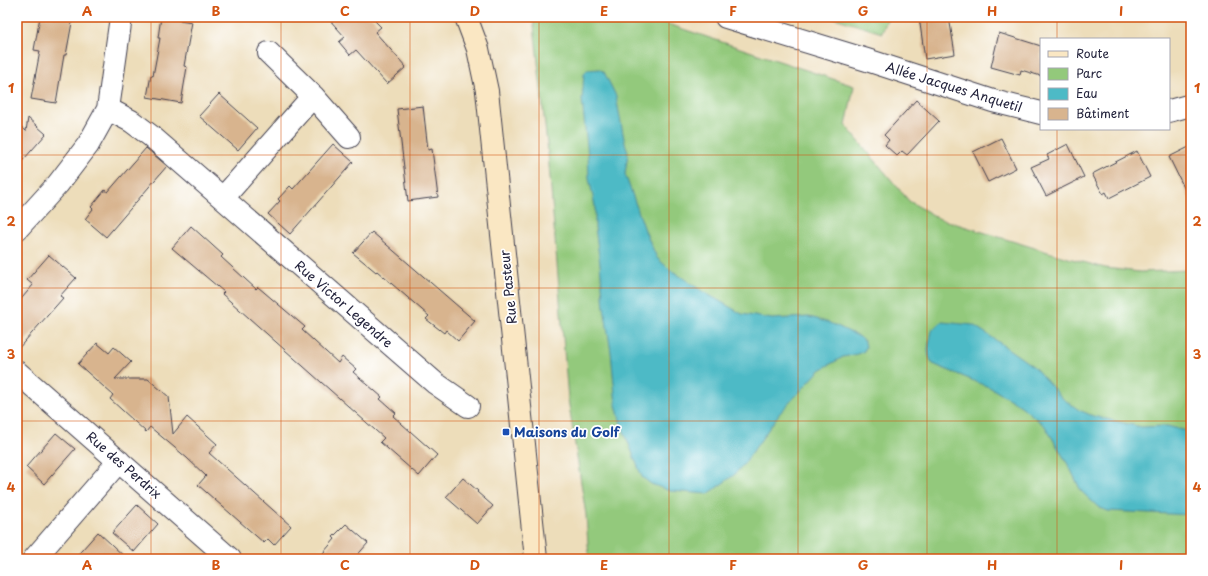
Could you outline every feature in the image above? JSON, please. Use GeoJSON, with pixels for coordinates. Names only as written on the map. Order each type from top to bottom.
{"type":"FeatureCollection","features":[{"type":"Feature","properties":{"kind":"street"},"geometry":{"type":"LineString","coordinates":[[17,229],[58,184],[88,145],[108,109],[121,17]]}},
{"type":"Feature","properties":{"kind":"street","name":"Rue Pasteur"},"geometry":{"type":"LineString","coordinates":[[466,17],[478,49],[487,91],[536,559]]}},
{"type":"Feature","properties":{"kind":"street","name":"Allée Jacques Anquetil"},"geometry":{"type":"LineString","coordinates":[[726,17],[867,60],[993,102],[1040,113]]}},
{"type":"Feature","properties":{"kind":"street"},"geometry":{"type":"LineString","coordinates":[[269,54],[313,96],[349,137]]}},
{"type":"Feature","properties":{"kind":"street"},"geometry":{"type":"LineString","coordinates":[[223,198],[313,96]]}},
{"type":"Feature","properties":{"kind":"street"},"geometry":{"type":"LineString","coordinates":[[1170,111],[1191,105]]}},
{"type":"Feature","properties":{"kind":"street","name":"Rue Victor Legendre"},"geometry":{"type":"LineString","coordinates":[[108,109],[131,121],[151,136],[435,383],[468,406]]}},
{"type":"Feature","properties":{"kind":"street","name":"Rue des Perdrix"},"geometry":{"type":"LineString","coordinates":[[17,372],[230,559]]}},
{"type":"Feature","properties":{"kind":"street"},"geometry":{"type":"LineString","coordinates":[[34,559],[119,461]]}},
{"type":"Feature","properties":{"kind":"green space"},"geometry":{"type":"Polygon","coordinates":[[[533,17],[647,17],[854,86],[846,126],[909,201],[940,219],[1105,268],[1140,272],[1191,270],[1191,559],[589,559],[586,515],[568,399],[548,153],[533,17]]]}},
{"type":"Feature","properties":{"kind":"green space"},"geometry":{"type":"Polygon","coordinates":[[[831,17],[888,17],[882,33],[831,17]]]}},
{"type":"Feature","properties":{"kind":"water"},"geometry":{"type":"Polygon","coordinates":[[[599,69],[604,72],[616,96],[628,153],[625,174],[646,233],[657,258],[668,268],[702,291],[742,314],[772,319],[809,317],[835,325],[860,337],[865,342],[866,347],[864,351],[858,354],[843,357],[820,370],[779,414],[744,464],[734,475],[708,494],[670,491],[651,484],[642,477],[621,424],[616,405],[611,352],[604,307],[595,227],[595,206],[589,178],[582,100],[584,74],[587,70],[599,69]]]}},
{"type":"Feature","properties":{"kind":"water"},"geometry":{"type":"Polygon","coordinates":[[[942,322],[973,325],[1034,367],[1062,398],[1079,410],[1093,416],[1141,427],[1167,426],[1191,432],[1191,515],[1108,511],[1098,507],[1081,491],[1070,468],[1045,426],[1021,406],[991,388],[933,364],[928,351],[929,343],[932,330],[942,322]]]}},
{"type":"Feature","properties":{"kind":"building"},"geometry":{"type":"Polygon","coordinates":[[[40,17],[73,17],[66,55],[64,55],[56,103],[31,99],[40,51],[34,50],[40,17]]]}},
{"type":"Feature","properties":{"kind":"building"},"geometry":{"type":"Polygon","coordinates":[[[161,17],[192,22],[184,66],[187,67],[181,103],[147,97],[151,75],[153,76],[160,38],[158,38],[161,17]]]}},
{"type":"Feature","properties":{"kind":"building"},"geometry":{"type":"Polygon","coordinates":[[[327,17],[371,17],[381,27],[375,32],[406,67],[387,84],[356,50],[350,55],[339,42],[345,37],[327,17]]]}},
{"type":"Feature","properties":{"kind":"building"},"geometry":{"type":"Polygon","coordinates":[[[919,17],[949,17],[955,54],[925,59],[919,17]]]}},
{"type":"Feature","properties":{"kind":"building"},"geometry":{"type":"Polygon","coordinates":[[[999,33],[1040,46],[1040,76],[1021,70],[1020,75],[991,67],[999,33]]]}},
{"type":"Feature","properties":{"kind":"building"},"geometry":{"type":"Polygon","coordinates":[[[219,94],[257,128],[238,150],[199,116],[219,94]]]}},
{"type":"Feature","properties":{"kind":"building"},"geometry":{"type":"Polygon","coordinates":[[[916,100],[939,121],[907,155],[902,151],[897,156],[885,145],[889,140],[884,135],[916,100]]]}},
{"type":"Feature","properties":{"kind":"building"},"geometry":{"type":"Polygon","coordinates":[[[423,106],[428,150],[432,149],[438,197],[408,201],[397,109],[423,106]]]}},
{"type":"Feature","properties":{"kind":"building"},"geometry":{"type":"Polygon","coordinates":[[[28,118],[46,134],[17,167],[17,123],[26,131],[28,118]]]}},
{"type":"Feature","properties":{"kind":"building"},"geometry":{"type":"Polygon","coordinates":[[[1001,138],[1016,168],[988,182],[973,152],[1001,138]]]}},
{"type":"Feature","properties":{"kind":"building"},"geometry":{"type":"Polygon","coordinates":[[[333,144],[353,162],[290,234],[268,214],[280,201],[278,199],[290,186],[293,189],[333,144]]]}},
{"type":"Feature","properties":{"kind":"building"},"geometry":{"type":"Polygon","coordinates":[[[1068,144],[1084,177],[1046,196],[1031,167],[1049,159],[1047,155],[1068,144]]]}},
{"type":"Feature","properties":{"kind":"building"},"geometry":{"type":"Polygon","coordinates":[[[1191,146],[1191,202],[1169,157],[1191,146]]]}},
{"type":"Feature","properties":{"kind":"building"},"geometry":{"type":"Polygon","coordinates":[[[146,148],[167,166],[106,237],[85,219],[93,209],[91,207],[105,190],[108,192],[146,148]]]}},
{"type":"Feature","properties":{"kind":"building"},"geometry":{"type":"Polygon","coordinates":[[[1137,151],[1150,177],[1109,198],[1106,192],[1103,194],[1092,174],[1137,151]]]}},
{"type":"Feature","properties":{"kind":"building"},"geometry":{"type":"Polygon","coordinates":[[[191,226],[223,255],[221,257],[256,289],[258,287],[305,327],[302,330],[338,363],[342,357],[356,369],[353,372],[382,397],[380,399],[396,413],[393,416],[437,455],[419,476],[380,442],[384,438],[222,294],[224,292],[172,248],[191,226]]]}},
{"type":"Feature","properties":{"kind":"building"},"geometry":{"type":"Polygon","coordinates":[[[372,232],[475,321],[458,341],[446,330],[444,333],[426,319],[429,316],[377,271],[376,272],[353,253],[372,232]]]}},
{"type":"Feature","properties":{"kind":"building"},"geometry":{"type":"Polygon","coordinates":[[[49,255],[76,278],[60,296],[63,298],[17,350],[17,304],[33,285],[27,280],[49,255]]]}},
{"type":"Feature","properties":{"kind":"building"},"geometry":{"type":"Polygon","coordinates":[[[97,343],[109,353],[114,347],[131,362],[115,379],[148,379],[169,397],[173,434],[187,417],[217,444],[209,453],[291,526],[274,545],[268,539],[264,543],[198,485],[206,476],[150,427],[146,432],[110,399],[113,395],[78,364],[97,343]]]}},
{"type":"Feature","properties":{"kind":"building"},"geometry":{"type":"Polygon","coordinates":[[[56,433],[75,449],[44,484],[26,467],[56,433]]]}},
{"type":"Feature","properties":{"kind":"building"},"geometry":{"type":"Polygon","coordinates":[[[463,478],[493,506],[477,524],[446,497],[463,478]]]}},
{"type":"Feature","properties":{"kind":"building"},"geometry":{"type":"Polygon","coordinates":[[[137,505],[158,524],[134,552],[112,533],[137,505]]]}},
{"type":"Feature","properties":{"kind":"building"},"geometry":{"type":"Polygon","coordinates":[[[346,524],[368,543],[354,559],[318,559],[335,539],[333,537],[346,524]]]}},
{"type":"Feature","properties":{"kind":"building"},"geometry":{"type":"Polygon","coordinates":[[[98,532],[127,559],[74,559],[98,532]]]}},
{"type":"Feature","properties":{"kind":"place","name":"Maisons du Golf"},"geometry":{"type":"Point","coordinates":[506,432]}}]}
